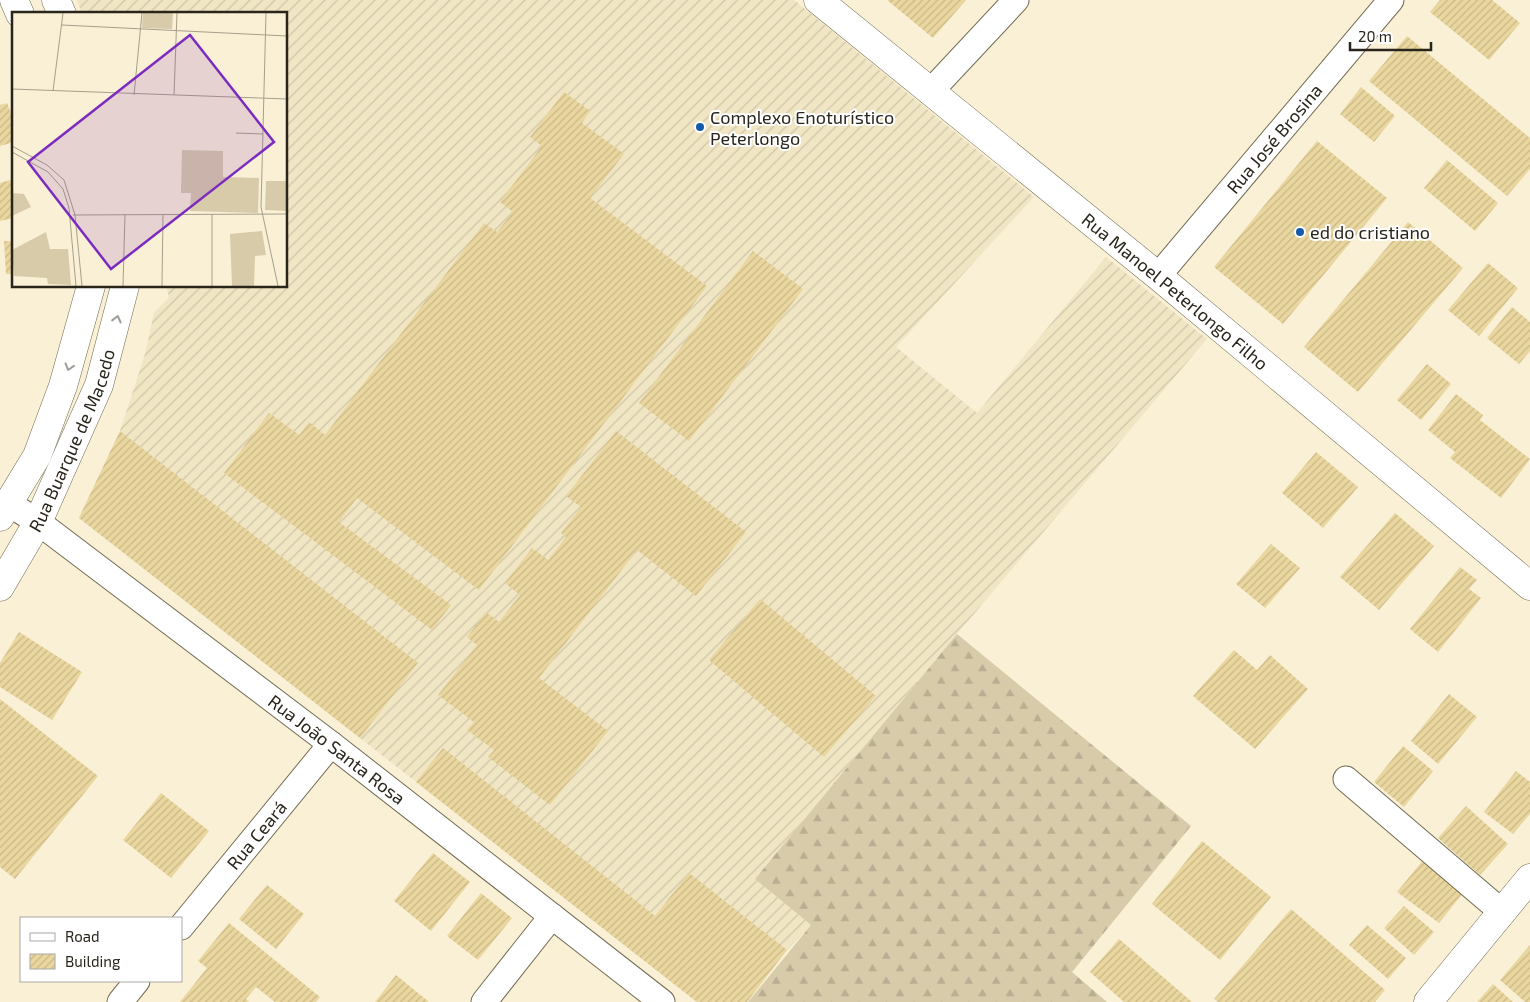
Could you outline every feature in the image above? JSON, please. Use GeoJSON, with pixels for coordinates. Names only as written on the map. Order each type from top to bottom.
{"type":"FeatureCollection","features":[{"type":"Feature","properties":{"kind":"street"},"geometry":{"type":"LineString","coordinates":[[14,0],[19,12]]}},
{"type":"Feature","properties":{"kind":"street"},"geometry":{"type":"LineString","coordinates":[[56,0],[61,12]]}},
{"type":"Feature","properties":{"kind":"street","name":"Rua Manoel Peterlongo Filho"},"geometry":{"type":"LineString","coordinates":[[818,0],[1158,276],[1530,586]]}},
{"type":"Feature","properties":{"kind":"street"},"geometry":{"type":"LineString","coordinates":[[930,92],[1016,0]]}},
{"type":"Feature","properties":{"kind":"street","name":"Rua José Brosina"},"geometry":{"type":"LineString","coordinates":[[1158,276],[1391,0]]}},
{"type":"Feature","properties":{"kind":"street","name":"Rua Buarque de Macedo"},"geometry":{"type":"LineString","coordinates":[[4,510],[37,456],[64,386],[90,288]]}},
{"type":"Feature","properties":{"kind":"street","name":"Rua Buarque de Macedo"},"geometry":{"type":"LineString","coordinates":[[0,587],[38,522],[100,385],[124,288]]}},
{"type":"Feature","properties":{"kind":"street","name":"Rua João Santa Rosa"},"geometry":{"type":"LineString","coordinates":[[4,510],[38,522],[330,744],[662,1002]]}},
{"type":"Feature","properties":{"kind":"street","name":"Rua Ceará"},"geometry":{"type":"LineString","coordinates":[[182,926],[330,744]]}},
{"type":"Feature","properties":{"kind":"street"},"geometry":{"type":"LineString","coordinates":[[1346,779],[1502,912]]}},
{"type":"Feature","properties":{"kind":"street"},"geometry":{"type":"LineString","coordinates":[[1428,1002],[1530,878]]}},
{"type":"Feature","properties":{"kind":"street"},"geometry":{"type":"LineString","coordinates":[[484,1002],[552,916]]}},
{"type":"Feature","properties":{"kind":"street"},"geometry":{"type":"LineString","coordinates":[[120,1002],[136,982]]}},
{"type":"Feature","properties":{"kind":"shaded area"},"geometry":{"type":"Polygon","coordinates":[[[77,0],[794,0],[1034,197],[896,347],[977,413],[1106,257],[1207,339],[957,634],[755,879],[811,925],[787,950],[747,1002],[697,1002],[79,518],[120,431],[145,354],[154,313],[169,297],[167,288],[288,288],[288,12],[81,12],[77,0]]]}},
{"type":"Feature","properties":{"kind":"green space"},"geometry":{"type":"Polygon","coordinates":[[[957,634],[1191,826],[1072,972],[1107,1002],[748,1002],[811,925],[755,879],[957,634]]]}},
{"type":"Feature","properties":{"kind":"building"},"geometry":{"type":"Polygon","coordinates":[[[887,0],[966,0],[933,38],[887,0]]]}},
{"type":"Feature","properties":{"kind":"building"},"geometry":{"type":"Polygon","coordinates":[[[1440,0],[1492,0],[1520,23],[1489,60],[1430,12],[1440,0]]]}},
{"type":"Feature","properties":{"kind":"building"},"geometry":{"type":"Polygon","coordinates":[[[1407,36],[1530,138],[1530,169],[1507,196],[1369,81],[1407,36]]]}},
{"type":"Feature","properties":{"kind":"building"},"geometry":{"type":"Polygon","coordinates":[[[1361,87],[1395,116],[1374,142],[1340,114],[1361,87]]]}},
{"type":"Feature","properties":{"kind":"building"},"geometry":{"type":"Polygon","coordinates":[[[564,92],[590,111],[582,123],[624,154],[590,198],[707,286],[479,590],[357,498],[339,522],[451,605],[432,630],[224,473],[269,413],[299,435],[309,422],[325,435],[484,223],[497,232],[513,212],[500,202],[542,146],[530,137],[564,92]]]}},
{"type":"Feature","properties":{"kind":"building"},"geometry":{"type":"Polygon","coordinates":[[[7,103],[12,115],[12,143],[0,146],[0,105],[7,103]]]}},
{"type":"Feature","properties":{"kind":"building","name":"ed do cristiano"},"geometry":{"type":"Polygon","coordinates":[[[1317,141],[1387,198],[1283,324],[1214,267],[1317,141]]]}},
{"type":"Feature","properties":{"kind":"building"},"geometry":{"type":"Polygon","coordinates":[[[1447,160],[1498,203],[1475,231],[1424,188],[1447,160]]]}},
{"type":"Feature","properties":{"kind":"building"},"geometry":{"type":"Polygon","coordinates":[[[12,180],[12,218],[0,221],[0,183],[12,180]]]}},
{"type":"Feature","properties":{"kind":"building"},"geometry":{"type":"Polygon","coordinates":[[[1408,222],[1463,268],[1358,392],[1304,347],[1408,222]]]}},
{"type":"Feature","properties":{"kind":"building"},"geometry":{"type":"Polygon","coordinates":[[[4,241],[12,241],[12,274],[6,274],[4,241]]]}},
{"type":"Feature","properties":{"kind":"building"},"geometry":{"type":"Polygon","coordinates":[[[753,251],[803,289],[689,441],[639,403],[753,251]]]}},
{"type":"Feature","properties":{"kind":"building"},"geometry":{"type":"Polygon","coordinates":[[[1488,263],[1518,288],[1479,336],[1448,310],[1488,263]]]}},
{"type":"Feature","properties":{"kind":"building"},"geometry":{"type":"Polygon","coordinates":[[[1512,307],[1530,322],[1530,351],[1519,364],[1487,338],[1512,307]]]}},
{"type":"Feature","properties":{"kind":"building"},"geometry":{"type":"Polygon","coordinates":[[[1427,364],[1451,384],[1421,420],[1397,400],[1427,364]]]}},
{"type":"Feature","properties":{"kind":"building"},"geometry":{"type":"Polygon","coordinates":[[[1456,394],[1483,415],[1480,420],[1530,459],[1501,498],[1450,458],[1455,452],[1428,430],[1456,394]]]}},
{"type":"Feature","properties":{"kind":"building"},"geometry":{"type":"Polygon","coordinates":[[[120,431],[418,663],[360,738],[79,518],[120,431]]]}},
{"type":"Feature","properties":{"kind":"building"},"geometry":{"type":"Polygon","coordinates":[[[616,431],[746,532],[696,596],[637,550],[539,678],[608,731],[550,805],[488,757],[494,750],[467,730],[474,722],[438,695],[477,645],[467,637],[486,612],[499,622],[520,595],[505,583],[532,548],[548,560],[566,537],[561,533],[581,507],[566,496],[616,431]]]}},
{"type":"Feature","properties":{"kind":"building"},"geometry":{"type":"Polygon","coordinates":[[[1316,452],[1358,487],[1323,528],[1282,493],[1316,452]]]}},
{"type":"Feature","properties":{"kind":"building"},"geometry":{"type":"Polygon","coordinates":[[[1395,513],[1434,546],[1379,610],[1340,577],[1395,513]]]}},
{"type":"Feature","properties":{"kind":"building"},"geometry":{"type":"Polygon","coordinates":[[[1271,544],[1300,568],[1265,608],[1236,584],[1271,544]]]}},
{"type":"Feature","properties":{"kind":"building"},"geometry":{"type":"Polygon","coordinates":[[[1460,567],[1477,580],[1469,589],[1481,598],[1438,652],[1410,629],[1460,567]]]}},
{"type":"Feature","properties":{"kind":"building"},"geometry":{"type":"Polygon","coordinates":[[[760,599],[876,696],[824,757],[709,660],[760,599]]]}},
{"type":"Feature","properties":{"kind":"building"},"geometry":{"type":"Polygon","coordinates":[[[19,632],[82,672],[52,720],[0,687],[0,663],[19,632]]]}},
{"type":"Feature","properties":{"kind":"building"},"geometry":{"type":"Polygon","coordinates":[[[1234,650],[1257,670],[1270,655],[1308,689],[1255,749],[1193,696],[1234,650]]]}},
{"type":"Feature","properties":{"kind":"building"},"geometry":{"type":"Polygon","coordinates":[[[1449,694],[1477,717],[1438,764],[1411,741],[1449,694]]]}},
{"type":"Feature","properties":{"kind":"building"},"geometry":{"type":"Polygon","coordinates":[[[0,699],[98,776],[15,879],[0,867],[0,699]]]}},
{"type":"Feature","properties":{"kind":"building"},"geometry":{"type":"Polygon","coordinates":[[[1403,746],[1433,771],[1404,807],[1374,782],[1403,746]]]}},
{"type":"Feature","properties":{"kind":"building"},"geometry":{"type":"Polygon","coordinates":[[[443,748],[655,916],[689,873],[787,950],[747,1002],[697,1002],[416,782],[443,748]]]}},
{"type":"Feature","properties":{"kind":"building"},"geometry":{"type":"Polygon","coordinates":[[[1516,771],[1530,782],[1530,814],[1513,834],[1484,812],[1516,771]]]}},
{"type":"Feature","properties":{"kind":"building"},"geometry":{"type":"Polygon","coordinates":[[[161,793],[209,831],[171,878],[123,840],[161,793]]]}},
{"type":"Feature","properties":{"kind":"building"},"geometry":{"type":"Polygon","coordinates":[[[1466,806],[1508,844],[1480,875],[1438,838],[1466,806]]]}},
{"type":"Feature","properties":{"kind":"building"},"geometry":{"type":"Polygon","coordinates":[[[1202,841],[1271,897],[1220,960],[1152,904],[1202,841]]]}},
{"type":"Feature","properties":{"kind":"building"},"geometry":{"type":"Polygon","coordinates":[[[433,853],[470,882],[431,931],[394,901],[433,853]]]}},
{"type":"Feature","properties":{"kind":"building"},"geometry":{"type":"Polygon","coordinates":[[[1424,859],[1464,892],[1439,923],[1397,892],[1424,859]]]}},
{"type":"Feature","properties":{"kind":"building"},"geometry":{"type":"Polygon","coordinates":[[[267,885],[304,914],[276,949],[239,919],[267,885]]]}},
{"type":"Feature","properties":{"kind":"building"},"geometry":{"type":"Polygon","coordinates":[[[481,893],[512,918],[478,960],[447,936],[481,893]]]}},
{"type":"Feature","properties":{"kind":"building"},"geometry":{"type":"Polygon","coordinates":[[[1404,906],[1434,932],[1414,955],[1384,928],[1404,906]]]}},
{"type":"Feature","properties":{"kind":"building"},"geometry":{"type":"Polygon","coordinates":[[[1291,909],[1385,990],[1375,1002],[1218,1002],[1214,999],[1291,909]]]}},
{"type":"Feature","properties":{"kind":"building"},"geometry":{"type":"Polygon","coordinates":[[[229,923],[320,997],[316,1002],[275,1002],[256,987],[246,999],[249,1002],[180,1002],[207,968],[198,961],[229,923]]]}},
{"type":"Feature","properties":{"kind":"building"},"geometry":{"type":"Polygon","coordinates":[[[1367,925],[1406,958],[1388,979],[1349,945],[1367,925]]]}},
{"type":"Feature","properties":{"kind":"building"},"geometry":{"type":"Polygon","coordinates":[[[1119,939],[1192,1002],[1124,1002],[1090,972],[1119,939]]]}},
{"type":"Feature","properties":{"kind":"building"},"geometry":{"type":"Polygon","coordinates":[[[1530,945],[1530,1002],[1525,1002],[1500,980],[1530,945]]]}},
{"type":"Feature","properties":{"kind":"building"},"geometry":{"type":"Polygon","coordinates":[[[396,975],[429,1002],[375,1002],[396,975]]]}},
{"type":"Feature","properties":{"kind":"building"},"geometry":{"type":"Polygon","coordinates":[[[1493,984],[1513,1002],[1477,1002],[1493,984]]]}},
{"type":"Feature","properties":{"kind":"place","name":"Complexo Enoturístico Peterlongo"},"geometry":{"type":"Point","coordinates":[700,127]}},
{"type":"Feature","properties":{"kind":"place","name":"ed do cristiano"},"geometry":{"type":"Point","coordinates":[1300,232]}}]}
